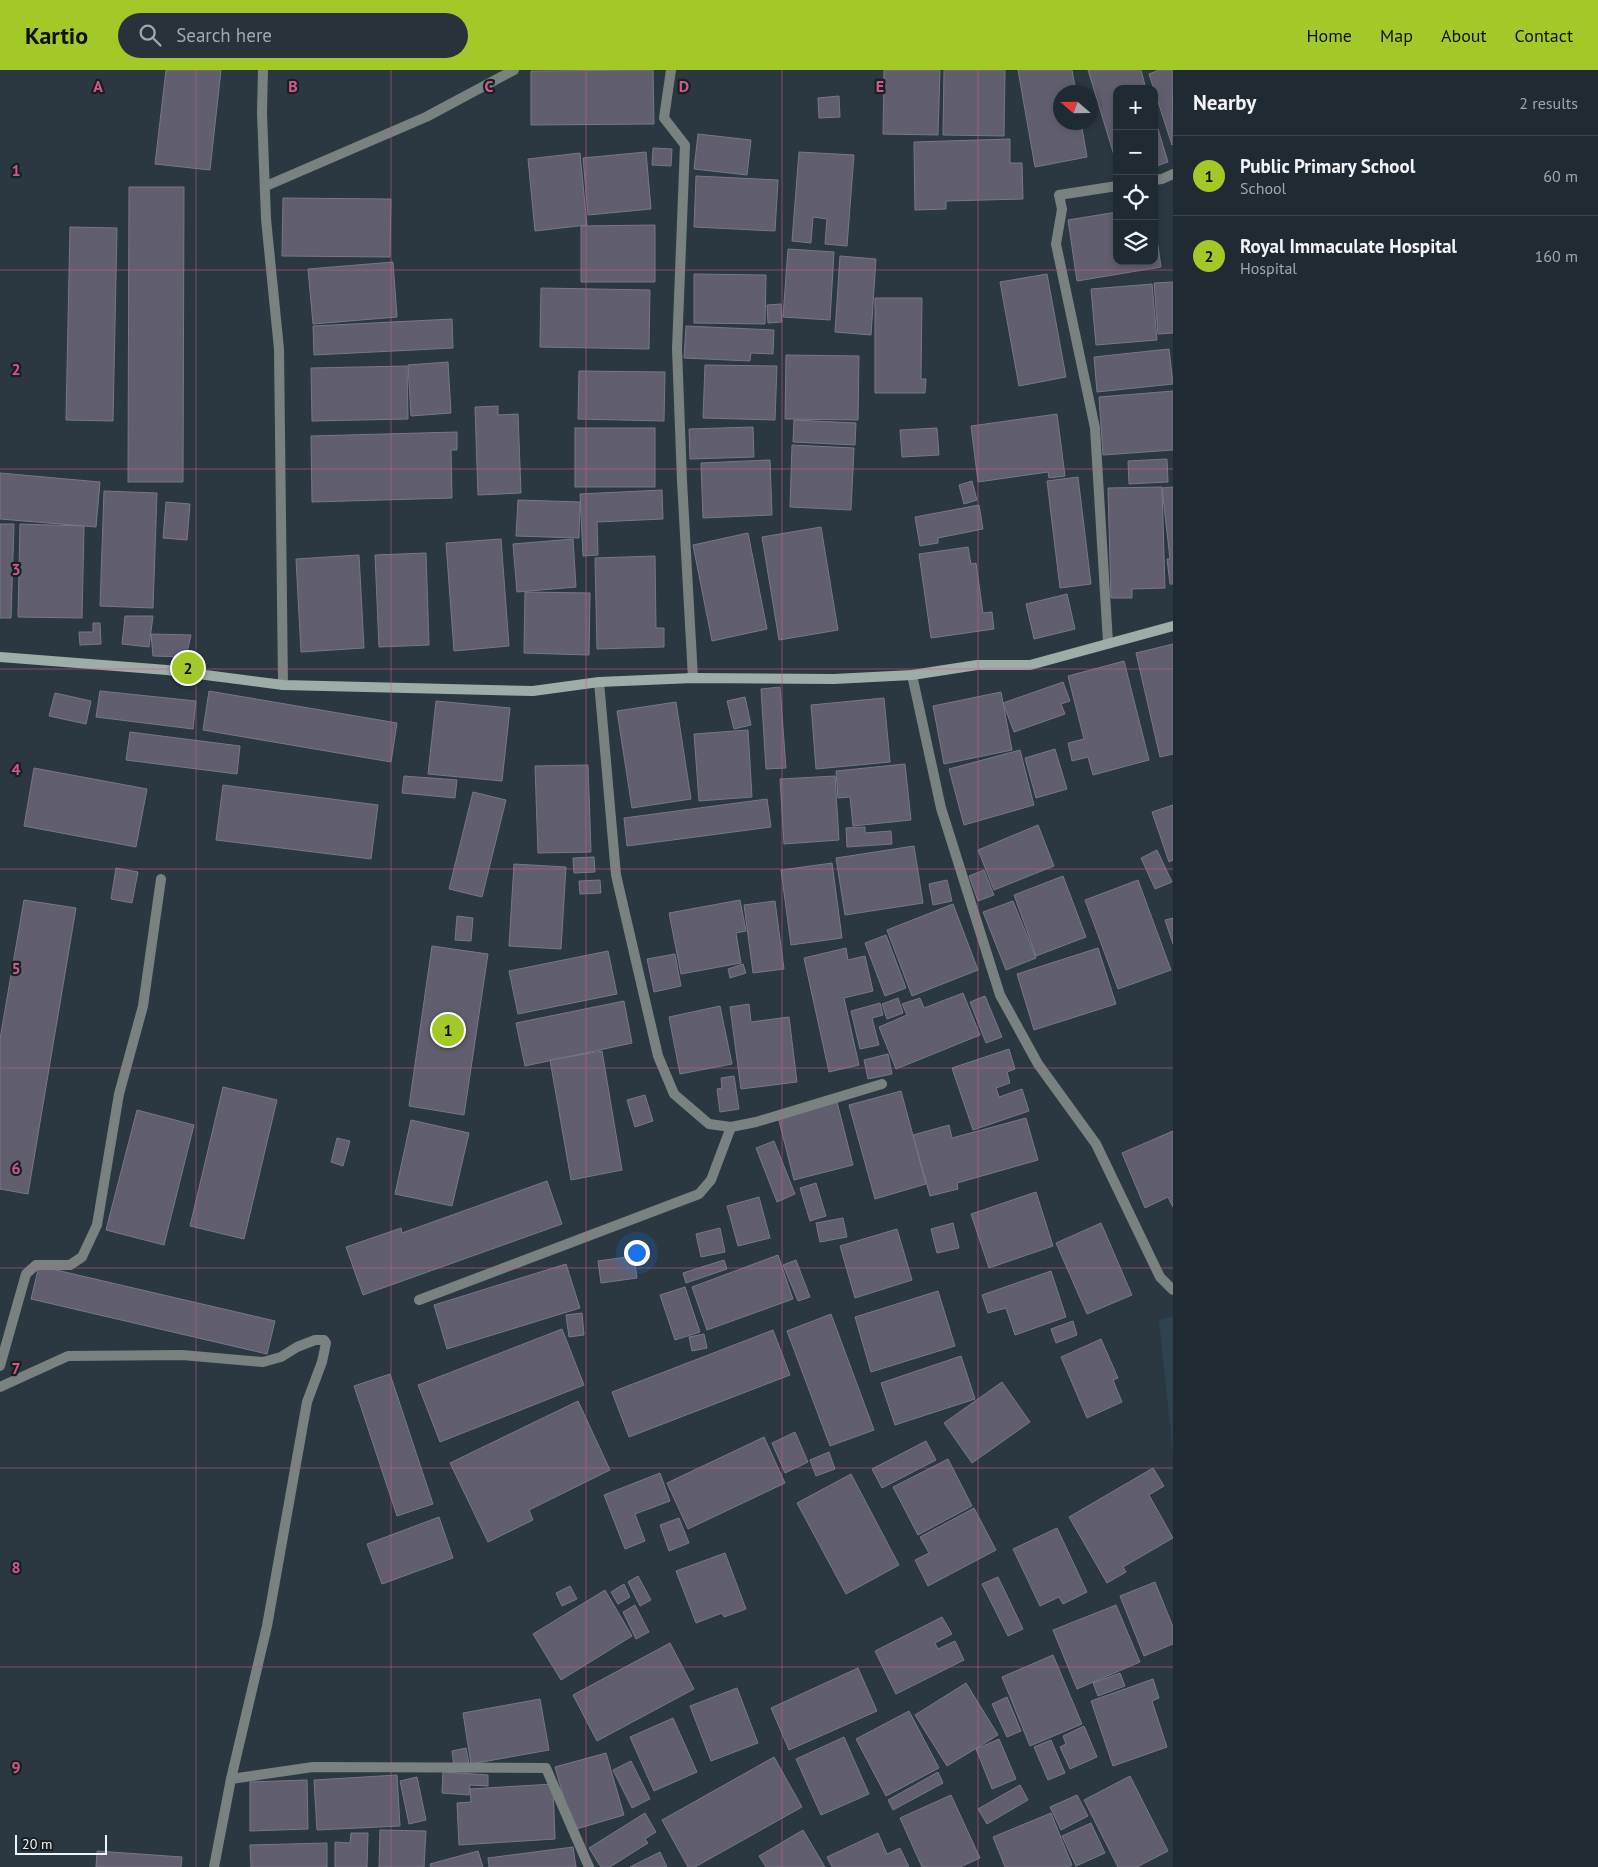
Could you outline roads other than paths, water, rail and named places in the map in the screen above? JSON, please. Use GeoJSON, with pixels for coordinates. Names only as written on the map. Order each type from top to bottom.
{"type":"FeatureCollection","features":[{"type":"Feature","properties":{"kind":"street"},"geometry":{"type":"LineString","coordinates":[[263,70],[262,113],[266,219],[279,349],[283,685]]}},
{"type":"Feature","properties":{"kind":"street"},"geometry":{"type":"LineString","coordinates":[[266,186],[426,117],[514,70]]}},
{"type":"Feature","properties":{"kind":"street"},"geometry":{"type":"LineString","coordinates":[[671,70],[664,118],[685,145],[677,349],[693,678]]}},
{"type":"Feature","properties":{"kind":"street"},"geometry":{"type":"LineString","coordinates":[[1158,180],[1173,174]]}},
{"type":"Feature","properties":{"kind":"street"},"geometry":{"type":"LineString","coordinates":[[1108,643],[1095,428],[1056,244],[1062,209],[1059,195],[1113,187]]}},
{"type":"Feature","properties":{"kind":"street"},"geometry":{"type":"LineString","coordinates":[[0,658],[167,670],[283,685],[533,691],[599,682],[693,678],[834,680],[912,674],[977,666],[1030,665],[1173,626]]}},
{"type":"Feature","properties":{"kind":"street"},"geometry":{"type":"LineString","coordinates":[[912,674],[941,808],[1000,995],[1038,1064],[1096,1144],[1160,1277],[1173,1290]]}},
{"type":"Feature","properties":{"kind":"street"},"geometry":{"type":"LineString","coordinates":[[599,682],[616,875],[658,1056],[674,1094],[709,1124],[731,1127],[756,1122],[882,1084]]}},
{"type":"Feature","properties":{"kind":"street"},"geometry":{"type":"LineString","coordinates":[[0,1366],[26,1274],[36,1265],[70,1266],[82,1256],[97,1225],[119,1094],[143,1006],[161,879]]}},
{"type":"Feature","properties":{"kind":"street"},"geometry":{"type":"LineString","coordinates":[[419,1300],[699,1194],[711,1180],[731,1127]]}},
{"type":"Feature","properties":{"kind":"street"},"geometry":{"type":"LineString","coordinates":[[0,1387],[68,1356],[182,1355],[263,1362],[281,1357],[297,1347],[315,1340],[324,1340],[326,1342],[322,1362],[307,1402],[267,1626],[231,1779],[214,1867]]}},
{"type":"Feature","properties":{"kind":"street"},"geometry":{"type":"LineString","coordinates":[[231,1779],[313,1767],[546,1768],[589,1867]]}},
{"type":"Feature","properties":{"kind":"place","name":"Royal Immaculate Hospital"},"geometry":{"type":"Point","coordinates":[188,668]}},
{"type":"Feature","properties":{"kind":"place","name":"Public Primary School"},"geometry":{"type":"Point","coordinates":[448,1030]}}]}
